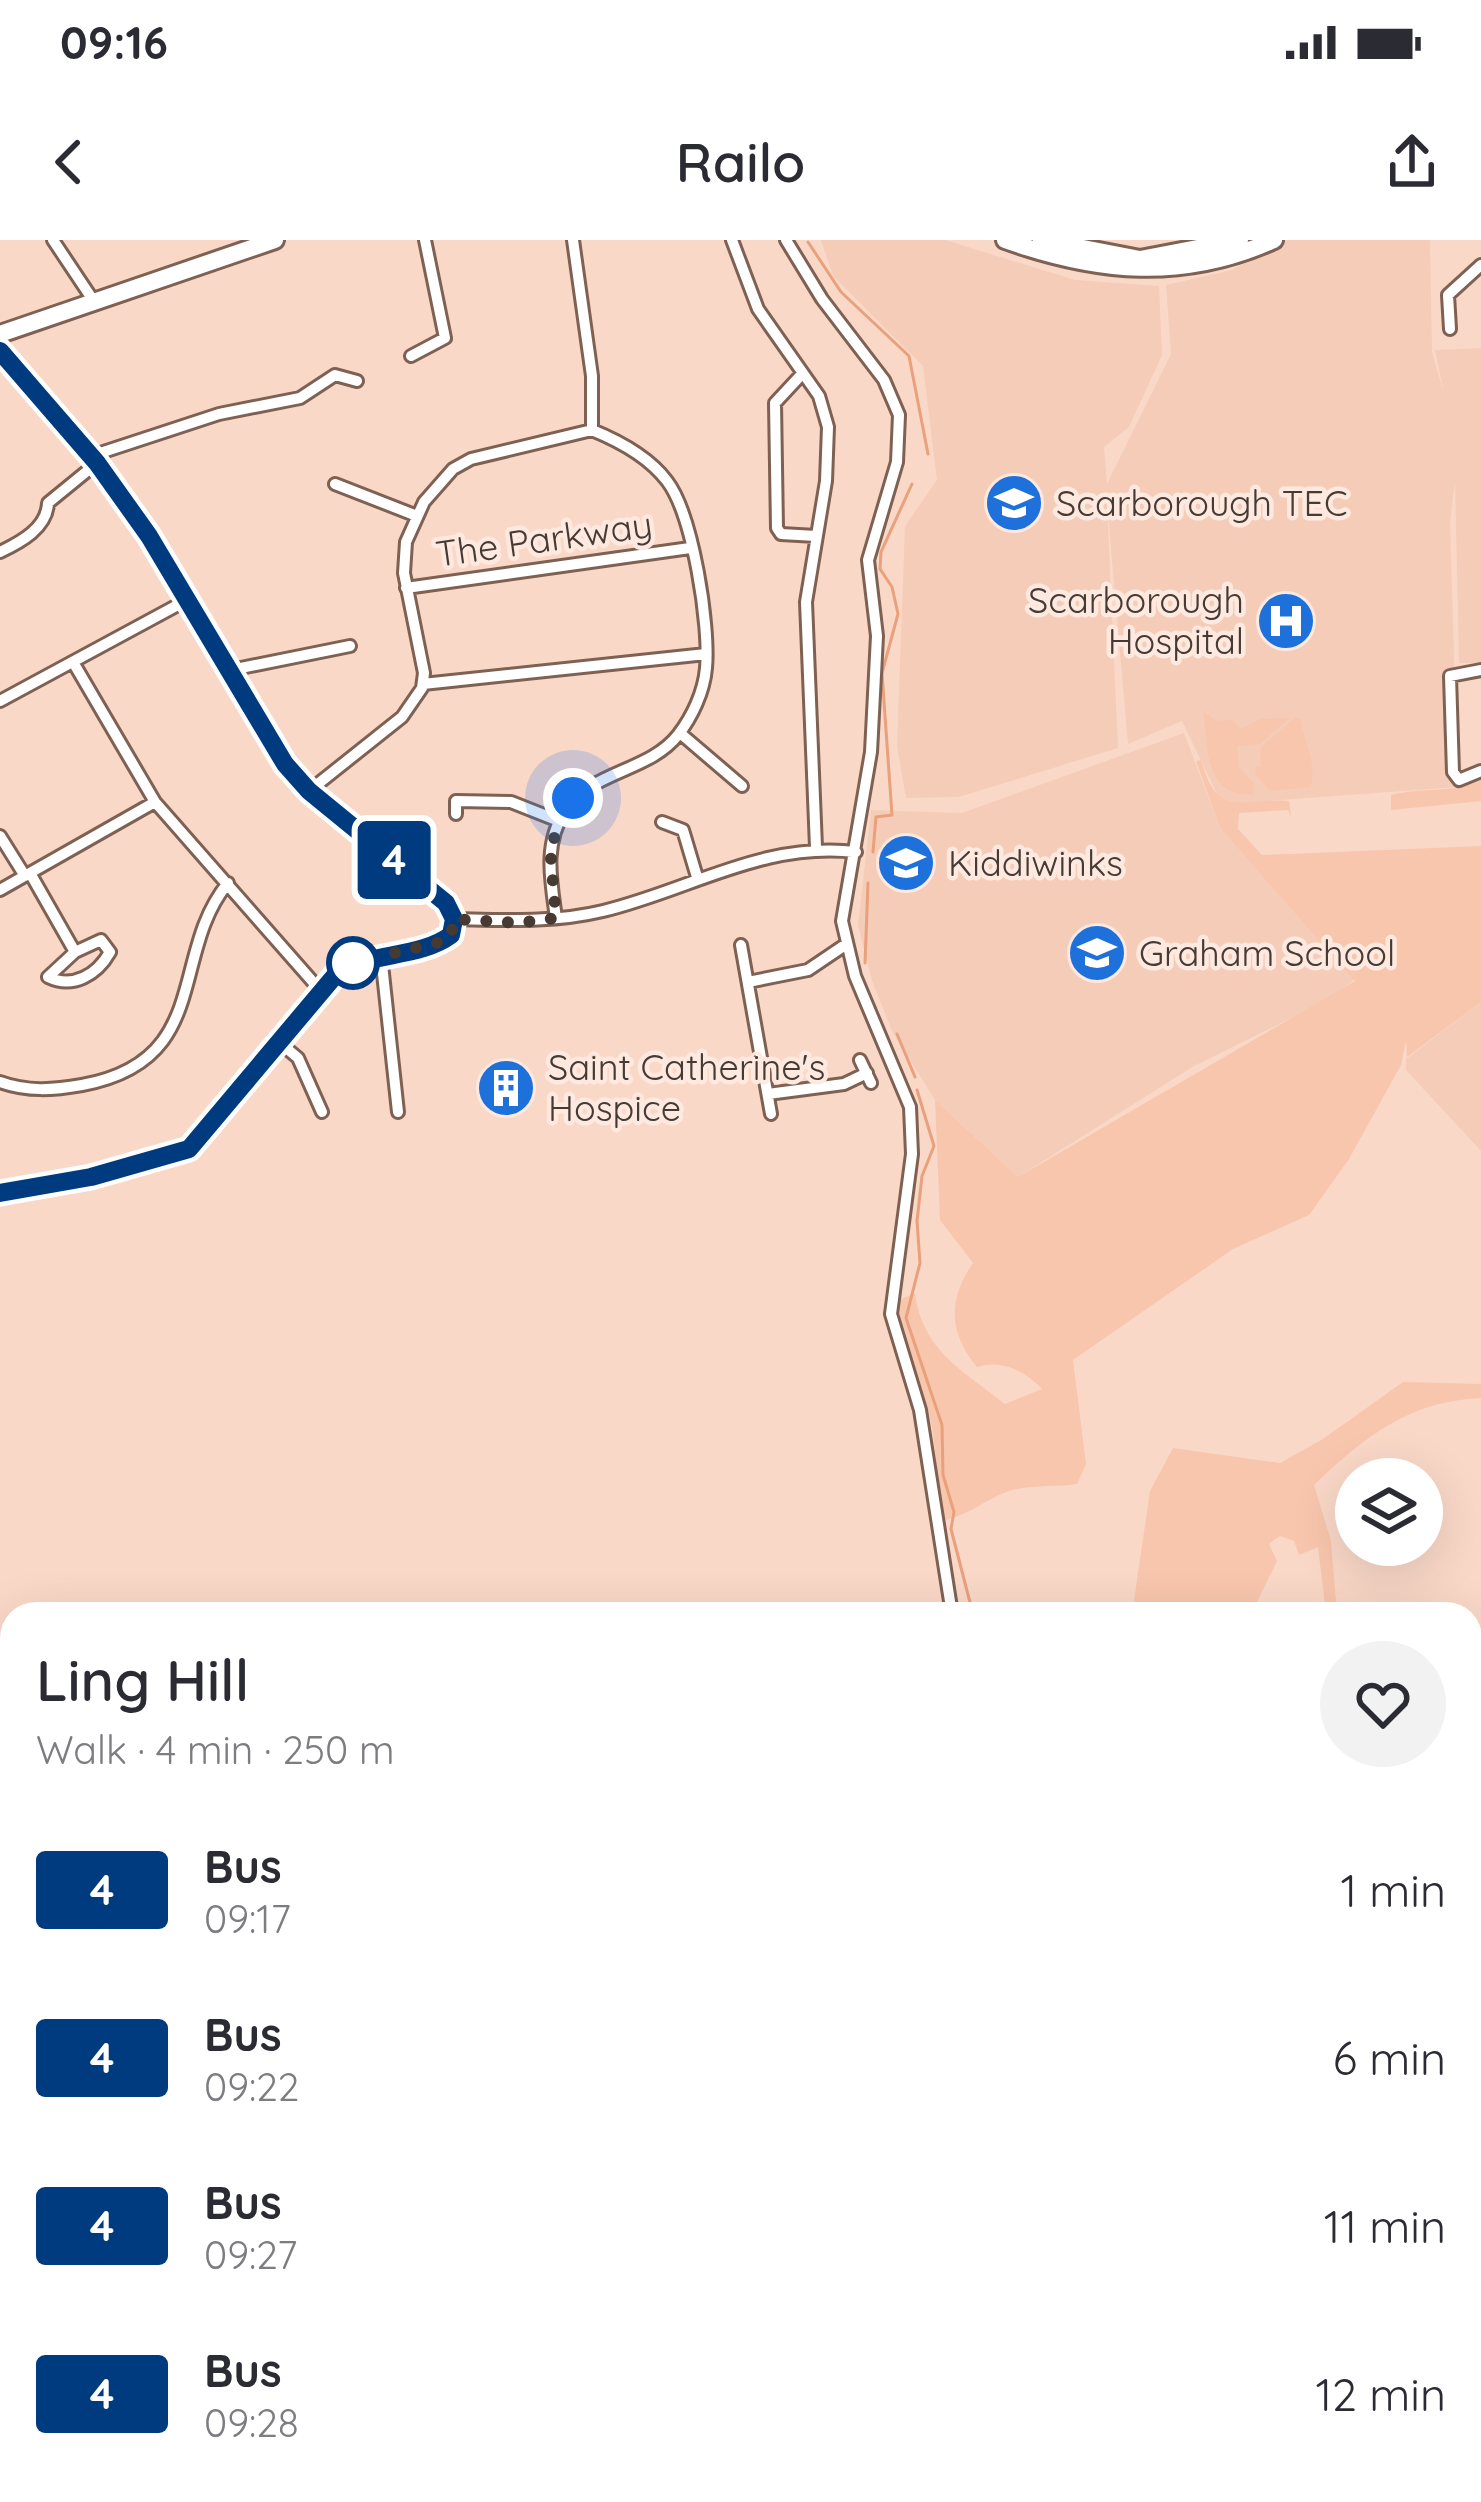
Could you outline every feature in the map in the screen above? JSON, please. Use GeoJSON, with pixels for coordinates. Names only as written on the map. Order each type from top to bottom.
{"type":"FeatureCollection","features":[{"type":"Feature","properties":{"kind":"highway"},"geometry":{"type":"LineString","coordinates":[[0,334],[275,240]]}},
{"type":"Feature","properties":{"kind":"highway"},"geometry":{"type":"LineString","coordinates":[[1005,240],[1084,264],[1162,271],[1212,264],[1274,240]]}},
{"type":"Feature","properties":{"kind":"highway"},"geometry":{"type":"LineString","coordinates":[[1041,240],[1140,260],[1240,240]]}},
{"type":"Feature","properties":{"kind":"street"},"geometry":{"type":"LineString","coordinates":[[53,240],[93,300]]}},
{"type":"Feature","properties":{"kind":"street"},"geometry":{"type":"LineString","coordinates":[[411,356],[446,338],[424,240]]}},
{"type":"Feature","properties":{"kind":"street"},"geometry":{"type":"LineString","coordinates":[[573,240],[592,376],[592,430]]}},
{"type":"Feature","properties":{"kind":"street"},"geometry":{"type":"LineString","coordinates":[[732,240],[758,309],[819,396],[828,427],[806,602],[816,847]]}},
{"type":"Feature","properties":{"kind":"street"},"geometry":{"type":"LineString","coordinates":[[786,240],[822,299],[884,380],[899,415],[897,462],[868,560],[877,636],[871,752],[842,921],[845,945],[910,1107],[912,1154],[891,1314],[926,1439],[950,1602]]}},
{"type":"Feature","properties":{"kind":"street"},"geometry":{"type":"LineString","coordinates":[[1450,328],[1448,295],[1481,266]]}},
{"type":"Feature","properties":{"kind":"street"},"geometry":{"type":"LineString","coordinates":[[0,351],[94,460],[231,670],[285,764],[309,791],[446,903],[454,919],[451,935],[440,942],[353,963],[320,990],[189,1149],[91,1177],[0,1193]]}},
{"type":"Feature","properties":{"kind":"street"},"geometry":{"type":"LineString","coordinates":[[802,374],[775,403],[777,528],[781,534],[816,536]]}},
{"type":"Feature","properties":{"kind":"street"},"geometry":{"type":"LineString","coordinates":[[0,552],[37,528],[48,515],[48,502],[94,460],[219,414],[300,398],[334,375],[356,381]]}},
{"type":"Feature","properties":{"kind":"street"},"geometry":{"type":"LineString","coordinates":[[309,791],[410,710],[423,683],[406,588],[406,542],[440,482],[471,459],[592,430],[649,461],[668,482],[683,513],[706,654],[702,688],[680,733],[662,751],[573,798],[559,820],[550,857],[556,918]]}},
{"type":"Feature","properties":{"kind":"street"},"geometry":{"type":"LineString","coordinates":[[335,484],[417,516]]}},
{"type":"Feature","properties":{"kind":"street","name":"The Parkway"},"geometry":{"type":"LineString","coordinates":[[406,588],[690,548]]}},
{"type":"Feature","properties":{"kind":"street"},"geometry":{"type":"LineString","coordinates":[[0,700],[187,600]]}},
{"type":"Feature","properties":{"kind":"street"},"geometry":{"type":"LineString","coordinates":[[231,670],[350,646]]}},
{"type":"Feature","properties":{"kind":"street"},"geometry":{"type":"LineString","coordinates":[[423,683],[706,654]]}},
{"type":"Feature","properties":{"kind":"street"},"geometry":{"type":"LineString","coordinates":[[73,662],[154,802],[320,990]]}},
{"type":"Feature","properties":{"kind":"street"},"geometry":{"type":"LineString","coordinates":[[1481,670],[1450,676],[1453,772],[1459,780],[1481,771]]}},
{"type":"Feature","properties":{"kind":"street"},"geometry":{"type":"LineString","coordinates":[[680,733],[742,786]]}},
{"type":"Feature","properties":{"kind":"street"},"geometry":{"type":"LineString","coordinates":[[0,890],[154,802]]}},
{"type":"Feature","properties":{"kind":"street"},"geometry":{"type":"LineString","coordinates":[[456,807],[511,802],[559,820]]}},
{"type":"Feature","properties":{"kind":"street"},"geometry":{"type":"LineString","coordinates":[[662,822],[683,830],[697,877]]}},
{"type":"Feature","properties":{"kind":"street"},"geometry":{"type":"LineString","coordinates":[[0,836],[75,952]]}},
{"type":"Feature","properties":{"kind":"street"},"geometry":{"type":"LineString","coordinates":[[454,919],[519,923],[603,911],[697,877],[816,847],[856,852]]}},
{"type":"Feature","properties":{"kind":"street"},"geometry":{"type":"LineString","coordinates":[[0,1082],[57,1089],[137,1067],[183,1004],[199,955],[201,923],[228,883]]}},
{"type":"Feature","properties":{"kind":"street"},"geometry":{"type":"LineString","coordinates":[[101,940],[110,952],[86,978],[64,982],[48,976],[75,952],[101,940]]}},
{"type":"Feature","properties":{"kind":"street"},"geometry":{"type":"LineString","coordinates":[[741,945],[771,1114]]}},
{"type":"Feature","properties":{"kind":"street"},"geometry":{"type":"LineString","coordinates":[[748,982],[808,970],[845,945]]}},
{"type":"Feature","properties":{"kind":"street"},"geometry":{"type":"LineString","coordinates":[[381,955],[399,1113]]}},
{"type":"Feature","properties":{"kind":"street"},"geometry":{"type":"LineString","coordinates":[[279,1042],[298,1058],[322,1113]]}},
{"type":"Feature","properties":{"kind":"street"},"geometry":{"type":"LineString","coordinates":[[768,1094],[869,1078],[860,1060]]}},
{"type":"Feature","properties":{"kind":"shaded area"},"geometry":{"type":"Polygon","coordinates":[[[821,240],[945,240],[1075,280],[1159,286],[1162,355],[1129,427],[1104,447],[1107,484],[1171,354],[1166,285],[1232,270],[1287,240],[1430,240],[1432,352],[1444,394],[1435,350],[1481,348],[1481,663],[1459,663],[1455,481],[1450,522],[1458,787],[1214,805],[1217,794],[1182,721],[1128,744],[1107,503],[1118,748],[959,797],[906,798],[897,746],[905,526],[937,480],[923,366],[833,276],[821,240]]]}},
{"type":"Feature","properties":{"kind":"shaded area"},"geometry":{"type":"Polygon","coordinates":[[[1203,711],[1217,721],[1233,720],[1240,729],[1261,719],[1290,718],[1260,744],[1237,746],[1239,767],[1254,784],[1253,794],[1225,788],[1217,778],[1203,711]]]}},
{"type":"Feature","properties":{"kind":"shaded area"},"geometry":{"type":"Polygon","coordinates":[[[1300,718],[1309,752],[1311,787],[1270,791],[1255,774],[1255,767],[1261,766],[1260,747],[1300,718]]]}},
{"type":"Feature","properties":{"kind":"shaded area","name":"Graham School"},"geometry":{"type":"Polygon","coordinates":[[[1184,733],[1220,828],[1355,979],[1328,1000],[1194,1066],[1018,1177],[935,1100],[892,1031],[872,981],[858,926],[871,810],[962,813],[1184,733]]]}},
{"type":"Feature","properties":{"kind":"shaded area"},"geometry":{"type":"Polygon","coordinates":[[[1201,760],[1215,792],[1224,799],[1289,801],[1291,817],[1288,810],[1239,813],[1238,829],[1262,855],[1481,846],[1481,1002],[1407,1057],[1406,1040],[1401,1065],[1349,1159],[1309,1215],[1233,1249],[1073,1360],[1086,1464],[1077,1484],[1008,1491],[946,1520],[930,1418],[899,1331],[899,1300],[915,1293],[935,1344],[1005,1404],[1042,1389],[1012,1368],[977,1367],[956,1328],[959,1290],[973,1263],[940,1220],[935,1100],[1018,1177],[1355,981],[1220,828],[1196,761],[1201,760]]]}},
{"type":"Feature","properties":{"kind":"shaded area"},"geometry":{"type":"Polygon","coordinates":[[[1481,780],[1481,801],[1391,810],[1391,795],[1481,780]]]}},
{"type":"Feature","properties":{"kind":"shaded area","name":"Graham School"},"geometry":{"type":"Polygon","coordinates":[[[1481,1002],[1481,1151],[1406,1070],[1406,1059],[1481,1002]]]}},
{"type":"Feature","properties":{"kind":"shaded area"},"geometry":{"type":"Polygon","coordinates":[[[1403,1382],[1481,1384],[1481,1398],[1432,1406],[1389,1425],[1344,1458],[1335,1458],[1335,1466],[1314,1485],[1331,1541],[1336,1602],[1325,1602],[1318,1547],[1299,1555],[1294,1541],[1280,1536],[1269,1544],[1277,1561],[1257,1602],[1134,1602],[1150,1491],[1173,1448],[1280,1463],[1323,1439],[1403,1382]]]}},
{"type":"Feature","properties":{"kind":"waterway"},"geometry":{"type":"LineString","coordinates":[[808,242],[841,292],[909,356],[928,454]]}},
{"type":"Feature","properties":{"kind":"waterway"},"geometry":{"type":"LineString","coordinates":[[873,852],[876,817],[892,815],[882,673],[898,614],[892,587],[880,569],[881,552],[912,484]]}},
{"type":"Feature","properties":{"kind":"waterway"},"geometry":{"type":"LineString","coordinates":[[865,963],[868,883]]}},
{"type":"Feature","properties":{"kind":"waterway"},"geometry":{"type":"LineString","coordinates":[[897,1034],[915,1077]]}},
{"type":"Feature","properties":{"kind":"waterway"},"geometry":{"type":"LineString","coordinates":[[917,1090],[934,1146],[922,1176],[917,1221],[920,1263],[906,1318],[942,1425],[943,1475],[954,1512],[951,1529],[970,1602]]}},
{"type":"Feature","properties":{"kind":"bus line","name":"4"},"geometry":{"type":"LineString","coordinates":[[0,351],[97,463],[149,536],[285,764],[309,791],[446,903],[454,919],[451,935],[440,942],[369,957],[338,972],[189,1149],[91,1177],[0,1193]]}},
{"type":"Feature","properties":{"kind":"place","name":"Scarborough TEC"},"geometry":{"type":"Point","coordinates":[1014,503]}},
{"type":"Feature","properties":{"kind":"place","name":"Scarborough Hospital"},"geometry":{"type":"Point","coordinates":[1286,621]}},
{"type":"Feature","properties":{"kind":"place","name":"Kiddiwinks"},"geometry":{"type":"Point","coordinates":[906,863]}},
{"type":"Feature","properties":{"kind":"place","name":"Graham School"},"geometry":{"type":"Point","coordinates":[1097,953]}},
{"type":"Feature","properties":{"kind":"place","name":"Saint Catherine's Hospice"},"geometry":{"type":"Point","coordinates":[506,1088]}},
{"type":"Feature","properties":{"kind":"route"},"geometry":{"type":"LineString","coordinates":[[353,963],[440,942],[451,935],[454,919],[519,923],[556,918],[550,847],[573,798]]}}]}
